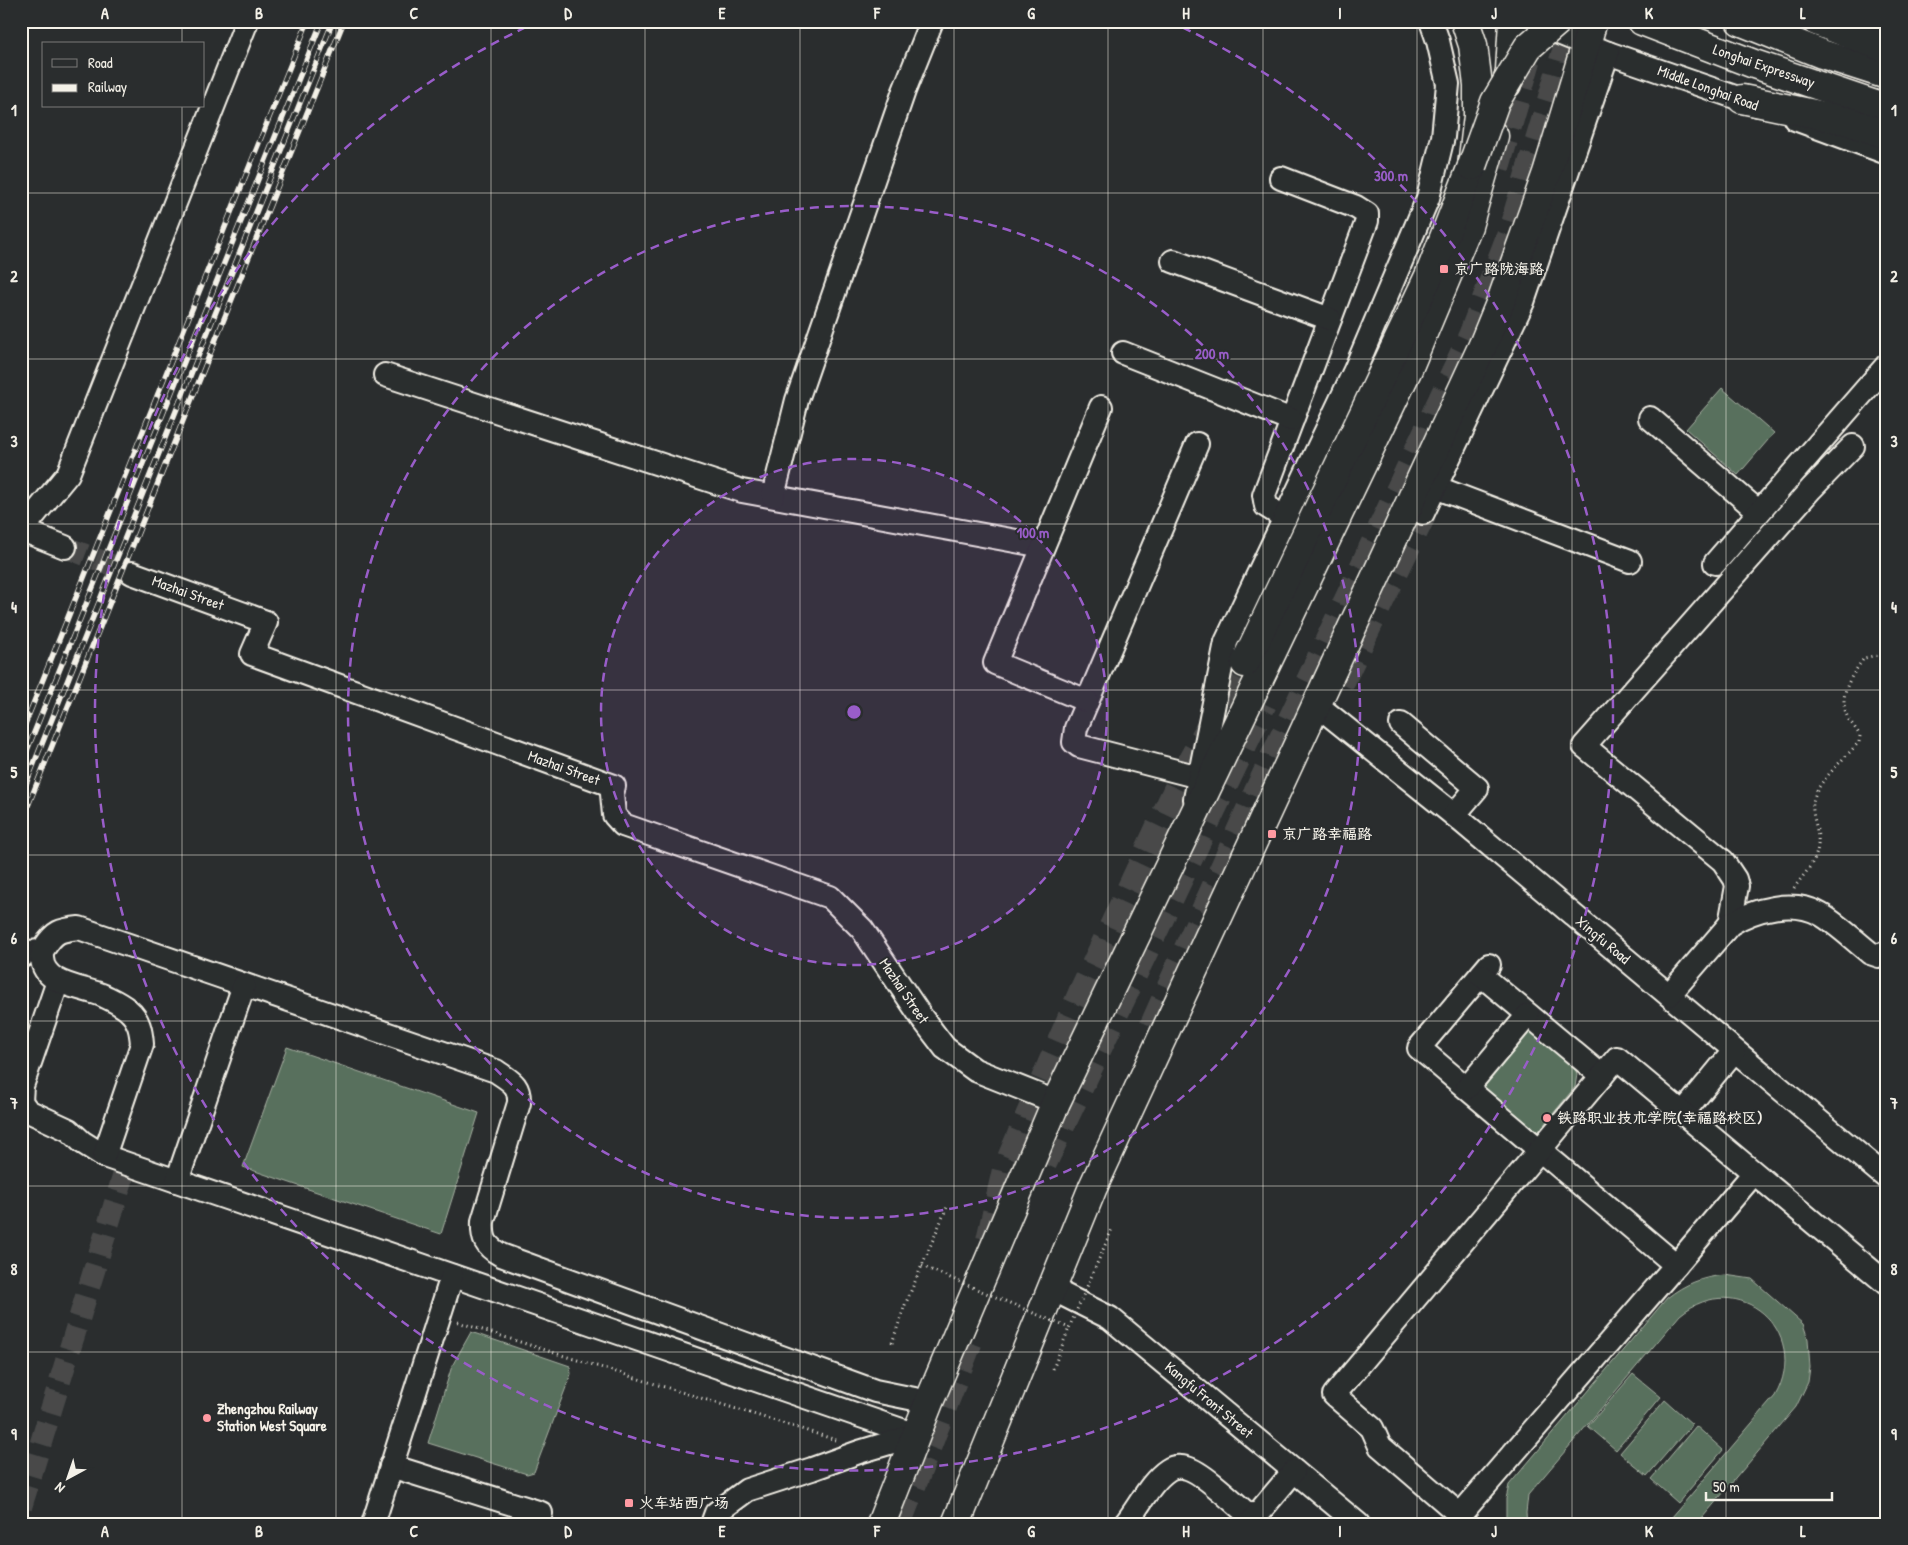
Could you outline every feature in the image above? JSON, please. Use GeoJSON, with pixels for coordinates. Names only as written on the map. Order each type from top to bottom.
{"type":"FeatureCollection","features":[{"type":"Feature","properties":{"kind":"main road"},"geometry":{"type":"LineString","coordinates":[[1465,21],[1473,45],[1478,85],[1478,116],[1472,166]]}},
{"type":"Feature","properties":{"kind":"main road"},"geometry":{"type":"LineString","coordinates":[[881,1524],[929,1402],[1056,1102],[1408,369],[1448,276],[1468,226],[1488,160],[1510,70],[1513,21]]}},
{"type":"Feature","properties":{"kind":"main road"},"geometry":{"type":"LineString","coordinates":[[1245,662],[1430,276],[1496,102],[1528,47],[1558,21]]}},
{"type":"Feature","properties":{"kind":"main road","name":"Longhai Expressway"},"geometry":{"type":"LineString","coordinates":[[1642,21],[1754,64],[1887,109]]}},
{"type":"Feature","properties":{"kind":"main road","name":"Longhai Expressway"},"geometry":{"type":"LineString","coordinates":[[1740,21],[1822,54],[1887,75]]}},
{"type":"Feature","properties":{"kind":"main road"},"geometry":{"type":"LineString","coordinates":[[1768,21],[1822,54]]}},
{"type":"Feature","properties":{"kind":"main road"},"geometry":{"type":"LineString","coordinates":[[1816,21],[1887,49]]}},
{"type":"Feature","properties":{"kind":"main road"},"geometry":{"type":"LineString","coordinates":[[956,1524],[1093,1187],[1465,384],[1503,296],[1595,39]]}},
{"type":"Feature","properties":{"kind":"main road"},"geometry":{"type":"LineString","coordinates":[[1742,99],[1848,122],[1887,135]]}},
{"type":"Feature","properties":{"kind":"street"},"geometry":{"type":"LineString","coordinates":[[65,546],[21,530],[68,474],[247,21]]}},
{"type":"Feature","properties":{"kind":"street"},"geometry":{"type":"LineString","coordinates":[[1192,819],[1226,642],[1356,370],[1428,198],[1443,137],[1448,84],[1438,41],[1431,21]]}},
{"type":"Feature","properties":{"kind":"street","name":"Middle Longhai Road"},"geometry":{"type":"LineString","coordinates":[[1529,21],[1595,39],[1742,99],[1887,152]]}},
{"type":"Feature","properties":{"kind":"street"},"geometry":{"type":"LineString","coordinates":[[1865,21],[1887,28]]}},
{"type":"Feature","properties":{"kind":"street"},"geometry":{"type":"LineString","coordinates":[[773,496],[797,400],[928,30]]}},
{"type":"Feature","properties":{"kind":"street"},"geometry":{"type":"LineString","coordinates":[[1423,513],[1523,302],[1595,39]]}},
{"type":"Feature","properties":{"kind":"street"},"geometry":{"type":"LineString","coordinates":[[1281,178],[1356,207],[1366,214],[1367,222],[1264,495],[1266,506],[1285,518]]}},
{"type":"Feature","properties":{"kind":"street"},"geometry":{"type":"LineString","coordinates":[[1173,261],[1330,319]]}},
{"type":"Feature","properties":{"kind":"street"},"geometry":{"type":"LineString","coordinates":[[1123,353],[1292,420]]}},
{"type":"Feature","properties":{"kind":"street"},"geometry":{"type":"LineString","coordinates":[[1715,564],[1887,365]]}},
{"type":"Feature","properties":{"kind":"street"},"geometry":{"type":"LineString","coordinates":[[385,375],[742,491],[1043,546]]}},
{"type":"Feature","properties":{"kind":"street"},"geometry":{"type":"LineString","coordinates":[[1087,701],[995,663],[1101,407]]}},
{"type":"Feature","properties":{"kind":"street"},"geometry":{"type":"LineString","coordinates":[[1650,418],[1759,512]]}},
{"type":"Feature","properties":{"kind":"street"},"geometry":{"type":"LineString","coordinates":[[1197,444],[1087,701],[1076,728],[1074,742],[1079,746],[1199,777]]}},
{"type":"Feature","properties":{"kind":"street"},"geometry":{"type":"LineString","coordinates":[[1730,924],[1737,886],[1735,879],[1723,861],[1584,746],[1811,489],[1853,446]]}},
{"type":"Feature","properties":{"kind":"street"},"geometry":{"type":"LineString","coordinates":[[1435,487],[1630,560]]}},
{"type":"Feature","properties":{"kind":"street","name":"Mazhai Street"},"geometry":{"type":"LineString","coordinates":[[132,573],[266,622],[252,654],[614,786],[612,794],[614,815],[623,825],[830,897],[862,929],[922,1018],[945,1048],[975,1070],[1056,1102]]}},
{"type":"Feature","properties":{"kind":"street","name":"Xingfu Road"},"geometry":{"type":"LineString","coordinates":[[1317,705],[1454,815],[1887,1178]]}},
{"type":"Feature","properties":{"kind":"street"},"geometry":{"type":"LineString","coordinates":[[1401,724],[1477,788],[1454,815]]}},
{"type":"Feature","properties":{"kind":"street"},"geometry":{"type":"LineString","coordinates":[[1669,995],[1730,924],[1742,916],[1760,910],[1781,907],[1801,909],[1820,914],[1870,953],[1879,956],[1887,952]]}},
{"type":"Feature","properties":{"kind":"street"},"geometry":{"type":"LineString","coordinates":[[104,1156],[142,1044],[140,1025],[128,1010],[104,996],[58,981],[31,954],[62,930],[79,928],[496,1071],[514,1083],[520,1092],[519,1103],[483,1221],[482,1234],[489,1248],[501,1255],[875,1391],[929,1402]]}},
{"type":"Feature","properties":{"kind":"street"},"geometry":{"type":"LineString","coordinates":[[1602,1076],[1528,1015],[1485,970],[1419,1048],[1676,1266]]}},
{"type":"Feature","properties":{"kind":"street"},"geometry":{"type":"LineString","coordinates":[[58,981],[22,1086],[21,1101],[28,1112],[69,1130],[82,1142],[104,1156],[916,1435]]}},
{"type":"Feature","properties":{"kind":"street"},"geometry":{"type":"LineString","coordinates":[[177,1181],[244,985]]}},
{"type":"Feature","properties":{"kind":"street"},"geometry":{"type":"LineString","coordinates":[[1467,1088],[1528,1015]]}},
{"type":"Feature","properties":{"kind":"street"},"geometry":{"type":"LineString","coordinates":[[1682,1113],[1734,1051]]}},
{"type":"Feature","properties":{"kind":"street"},"geometry":{"type":"LineString","coordinates":[[1754,1173],[1460,1515],[1380,1446],[1372,1428],[1334,1395],[1617,1058],[1887,1284]]}},
{"type":"Feature","properties":{"kind":"street"},"geometry":{"type":"LineString","coordinates":[[373,1524],[452,1276]]}},
{"type":"Feature","properties":{"kind":"street","name":"Kangfu Front Street"},"geometry":{"type":"LineString","coordinates":[[1052,1289],[1110,1318],[1358,1524]]}},
{"type":"Feature","properties":{"kind":"street"},"geometry":{"type":"LineString","coordinates":[[712,1524],[716,1513],[747,1490],[916,1435]]}},
{"type":"Feature","properties":{"kind":"street"},"geometry":{"type":"LineString","coordinates":[[391,1466],[541,1513],[538,1524]]}},
{"type":"Feature","properties":{"kind":"street"},"geometry":{"type":"LineString","coordinates":[[1125,1524],[1154,1484],[1168,1470],[1177,1466],[1187,1468],[1200,1476],[1251,1522],[1294,1471]]}},
{"type":"Feature","properties":{"kind":"path"},"geometry":{"type":"LineString","coordinates":[[1781,907],[1815,859],[1818,844],[1812,810],[1817,791],[1859,742],[1860,736],[1849,719],[1846,710],[1844,696],[1848,681],[1864,658],[1887,653]]}},
{"type":"Feature","properties":{"kind":"path"},"geometry":{"type":"LineString","coordinates":[[892,1344],[905,1305],[946,1207]]}},
{"type":"Feature","properties":{"kind":"path"},"geometry":{"type":"LineString","coordinates":[[1054,1369],[1069,1328],[1112,1229]]}},
{"type":"Feature","properties":{"kind":"path"},"geometry":{"type":"LineString","coordinates":[[922,1266],[1069,1328]]}},
{"type":"Feature","properties":{"kind":"path"},"geometry":{"type":"LineString","coordinates":[[439,1316],[575,1361],[617,1371],[837,1440]]}},
{"type":"Feature","properties":{"kind":"green space"},"geometry":{"type":"Polygon","coordinates":[[[1722,388],[1774,433],[1738,475],[1686,429],[1722,388]]]}},
{"type":"Feature","properties":{"kind":"green space"},"geometry":{"type":"Polygon","coordinates":[[[1531,1030],[1574,1065],[1577,1074],[1575,1087],[1538,1132],[1484,1087],[1531,1030]]]}},
{"type":"Feature","properties":{"kind":"green space"},"geometry":{"type":"Polygon","coordinates":[[[287,1047],[479,1113],[441,1234],[243,1167],[287,1047]]]}},
{"type":"Feature","properties":{"kind":"green space"},"geometry":{"type":"Polygon","coordinates":[[[1725,1275],[1752,1279],[1803,1324],[1808,1339],[1810,1367],[1808,1382],[1796,1407],[1697,1524],[1666,1524],[1775,1396],[1784,1372],[1784,1349],[1776,1329],[1763,1313],[1745,1302],[1725,1298],[1702,1302],[1680,1315],[1528,1495],[1527,1524],[1506,1524],[1506,1499],[1509,1485],[1667,1298],[1694,1282],[1709,1277],[1725,1275]]]}},
{"type":"Feature","properties":{"kind":"green space"},"geometry":{"type":"Polygon","coordinates":[[[471,1332],[570,1366],[571,1374],[534,1472],[527,1474],[428,1443],[452,1366],[471,1332]]]}},
{"type":"Feature","properties":{"kind":"green space"},"geometry":{"type":"Polygon","coordinates":[[[1633,1374],[1661,1397],[1616,1450],[1588,1426],[1633,1374]]]}},
{"type":"Feature","properties":{"kind":"green space"},"geometry":{"type":"Polygon","coordinates":[[[1665,1400],[1692,1424],[1647,1476],[1620,1453],[1665,1400]]]}},
{"type":"Feature","properties":{"kind":"green space"},"geometry":{"type":"Polygon","coordinates":[[[1696,1426],[1723,1450],[1678,1503],[1651,1479],[1696,1426]]]}},
{"type":"Feature","properties":{"kind":"tunnel"},"geometry":{"type":"LineString","coordinates":[[1153,1027],[1256,796],[1472,336],[1511,234],[1575,21]]}},
{"type":"Feature","properties":{"kind":"tunnel"},"geometry":{"type":"LineString","coordinates":[[1496,167],[1529,54]]}},
{"type":"Feature","properties":{"kind":"tunnel"},"geometry":{"type":"LineString","coordinates":[[1340,683],[1423,513]]}},
{"type":"Feature","properties":{"kind":"tunnel"},"geometry":{"type":"LineString","coordinates":[[65,547],[132,573]]}},
{"type":"Feature","properties":{"kind":"tunnel"},"geometry":{"type":"LineString","coordinates":[[990,1240],[1006,1170],[1082,993],[1184,775],[1245,663]]}},
{"type":"Feature","properties":{"kind":"tunnel"},"geometry":{"type":"LineString","coordinates":[[1043,1163],[1263,703]]}},
{"type":"Feature","properties":{"kind":"tunnel"},"geometry":{"type":"LineString","coordinates":[[21,1507],[127,1164]]}},
{"type":"Feature","properties":{"kind":"tunnel"},"geometry":{"type":"LineString","coordinates":[[897,1524],[970,1338]]}},
{"type":"Feature","properties":{"kind":"railway"},"geometry":{"type":"LineString","coordinates":[[21,734],[308,21]]}},
{"type":"Feature","properties":{"kind":"railway"},"geometry":{"type":"LineString","coordinates":[[21,765],[322,21]]}},
{"type":"Feature","properties":{"kind":"railway"},"geometry":{"type":"LineString","coordinates":[[21,796],[333,21]]}},
{"type":"Feature","properties":{"kind":"railway"},"geometry":{"type":"LineString","coordinates":[[21,823],[344,21]]}},
{"type":"Feature","properties":{"kind":"place","name":"京广路陇海路"},"geometry":{"type":"Point","coordinates":[1444,269]}},
{"type":"Feature","properties":{"kind":"place","name":"京广路幸福路"},"geometry":{"type":"Point","coordinates":[1272,834]}},
{"type":"Feature","properties":{"kind":"place","name":"铁路职业技术学院(幸福路校区)"},"geometry":{"type":"Point","coordinates":[1547,1118]}},
{"type":"Feature","properties":{"kind":"place","name":"Zhengzhou Railway Station West Square"},"geometry":{"type":"Point","coordinates":[207,1418]}},
{"type":"Feature","properties":{"kind":"place","name":"火车站西广场"},"geometry":{"type":"Point","coordinates":[629,1503]}}]}
